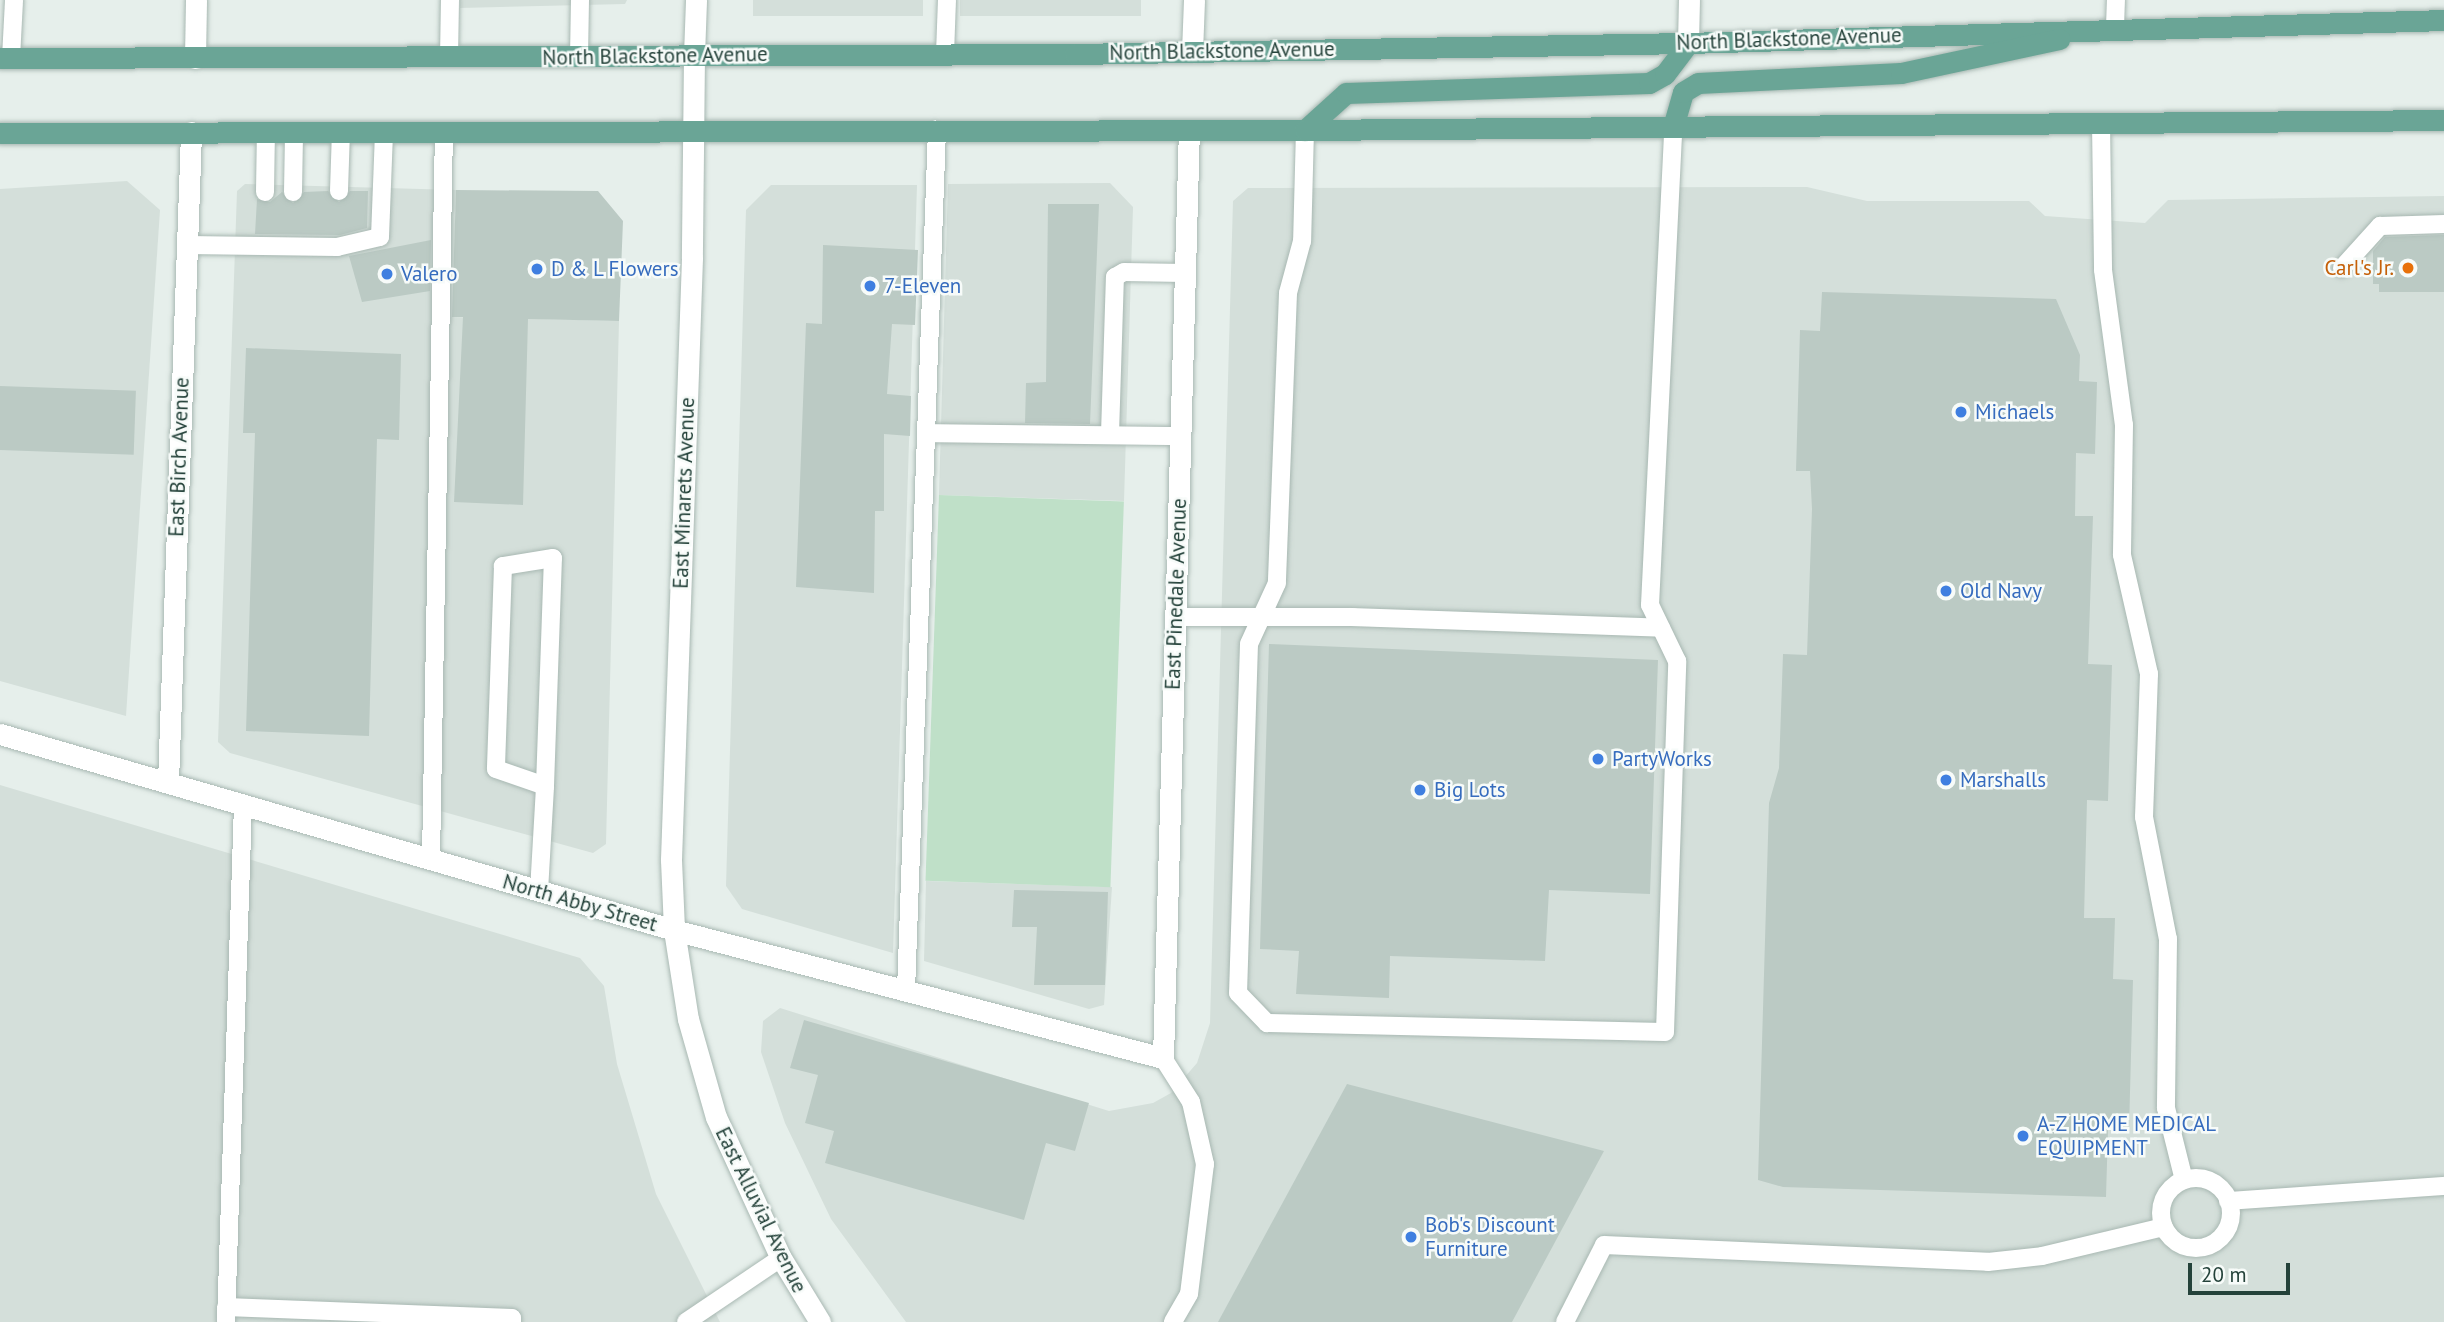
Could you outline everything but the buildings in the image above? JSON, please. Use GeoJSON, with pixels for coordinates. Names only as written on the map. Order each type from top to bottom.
{"type":"FeatureCollection","features":[{"type":"Feature","properties":{"kind":"main road","name":"North Blackstone Avenue"},"geometry":{"type":"LineString","coordinates":[[5,58],[1192,52],[1688,43],[2115,27],[2444,20]]}},
{"type":"Feature","properties":{"kind":"main road"},"geometry":{"type":"LineString","coordinates":[[1672,127],[1683,92],[1698,83],[1901,73],[2115,27]]}},
{"type":"Feature","properties":{"kind":"main road"},"geometry":{"type":"LineString","coordinates":[[1305,130],[1346,93],[1649,83],[1665,75],[1688,43]]}},
{"type":"Feature","properties":{"kind":"main road"},"geometry":{"type":"LineString","coordinates":[[0,133],[1305,130],[2444,120]]}},
{"type":"Feature","properties":{"kind":"street"},"geometry":{"type":"LineString","coordinates":[[194,58],[197,0]]}},
{"type":"Feature","properties":{"kind":"street","name":"East Minarets Avenue"},"geometry":{"type":"LineString","coordinates":[[674,930],[671,860],[696,0]]}},
{"type":"Feature","properties":{"kind":"street"},"geometry":{"type":"LineString","coordinates":[[1192,52],[1194,0]]}},
{"type":"Feature","properties":{"kind":"street"},"geometry":{"type":"LineString","coordinates":[[1688,43],[1689,0]]}},
{"type":"Feature","properties":{"kind":"street","name":"East Pinedale Avenue"},"geometry":{"type":"LineString","coordinates":[[1163,1058],[1189,130]]}},
{"type":"Feature","properties":{"kind":"street","name":"East Birch Avenue"},"geometry":{"type":"LineString","coordinates":[[167,782],[191,132]]}},
{"type":"Feature","properties":{"kind":"street","name":"North Abby Street"},"geometry":{"type":"LineString","coordinates":[[0,734],[674,930],[1163,1058]]}},
{"type":"Feature","properties":{"kind":"street","name":"East Alluvial Avenue"},"geometry":{"type":"LineString","coordinates":[[674,930],[688,1019],[716,1117],[781,1258],[820,1322]]}},
{"type":"Feature","properties":{"kind":"lane"},"geometry":{"type":"LineString","coordinates":[[5,58],[14,0]]}},
{"type":"Feature","properties":{"kind":"lane"},"geometry":{"type":"LineString","coordinates":[[449,57],[450,0]]}},
{"type":"Feature","properties":{"kind":"lane"},"geometry":{"type":"LineString","coordinates":[[579,57],[580,0]]}},
{"type":"Feature","properties":{"kind":"lane"},"geometry":{"type":"LineString","coordinates":[[945,54],[947,0]]}},
{"type":"Feature","properties":{"kind":"lane"},"geometry":{"type":"LineString","coordinates":[[2115,27],[2116,0]]}},
{"type":"Feature","properties":{"kind":"lane"},"geometry":{"type":"LineString","coordinates":[[2101,123],[2103,270],[2123,425],[2122,555],[2149,674],[2144,817],[2168,939],[2166,1108],[2185,1180]]}},
{"type":"Feature","properties":{"kind":"lane"},"geometry":{"type":"LineString","coordinates":[[1305,130],[1302,241],[1288,293],[1278,583],[1249,644],[1238,993],[1267,1023],[1665,1032],[1677,661],[1650,605],[1672,127]]}},
{"type":"Feature","properties":{"kind":"lane"},"geometry":{"type":"LineString","coordinates":[[906,991],[937,130]]}},
{"type":"Feature","properties":{"kind":"lane"},"geometry":{"type":"LineString","coordinates":[[265,192],[266,131]]}},
{"type":"Feature","properties":{"kind":"lane"},"geometry":{"type":"LineString","coordinates":[[293,192],[294,132]]}},
{"type":"Feature","properties":{"kind":"lane"},"geometry":{"type":"LineString","coordinates":[[339,191],[341,132]]}},
{"type":"Feature","properties":{"kind":"lane"},"geometry":{"type":"LineString","coordinates":[[187,245],[265,240],[337,241],[380,237],[384,132]]}},
{"type":"Feature","properties":{"kind":"lane"},"geometry":{"type":"LineString","coordinates":[[431,859],[444,132]]}},
{"type":"Feature","properties":{"kind":"lane"},"geometry":{"type":"LineString","coordinates":[[2343,268],[2380,226],[2444,224]]}},
{"type":"Feature","properties":{"kind":"lane"},"geometry":{"type":"LineString","coordinates":[[1110,434],[1115,277],[1124,272],[1185,273]]}},
{"type":"Feature","properties":{"kind":"lane"},"geometry":{"type":"LineString","coordinates":[[926,433],[1180,436]]}},
{"type":"Feature","properties":{"kind":"lane"},"geometry":{"type":"LineString","coordinates":[[540,891],[545,786],[553,558],[503,566],[496,768],[545,786]]}},
{"type":"Feature","properties":{"kind":"lane"},"geometry":{"type":"LineString","coordinates":[[1175,617],[1262,616],[1661,628]]}},
{"type":"Feature","properties":{"kind":"lane"},"geometry":{"type":"LineString","coordinates":[[243,804],[226,1315],[512,1318],[512,1322]]}},
{"type":"Feature","properties":{"kind":"lane"},"geometry":{"type":"LineString","coordinates":[[1163,1058],[1191,1102],[1205,1164],[1189,1294],[1173,1322]]}},
{"type":"Feature","properties":{"kind":"lane"},"geometry":{"type":"LineString","coordinates":[[2185,1180],[2215,1184],[2228,1201],[2231,1213],[2223,1235],[2203,1247],[2180,1244],[2164,1227],[2161,1216],[2165,1195],[2185,1180]]}},
{"type":"Feature","properties":{"kind":"lane"},"geometry":{"type":"LineString","coordinates":[[2228,1201],[2444,1186]]}},
{"type":"Feature","properties":{"kind":"lane"},"geometry":{"type":"LineString","coordinates":[[1565,1322],[1604,1245],[1988,1262],[2042,1256],[2164,1227]]}},
{"type":"Feature","properties":{"kind":"lane"},"geometry":{"type":"LineString","coordinates":[[686,1322],[781,1258]]}},
{"type":"Feature","properties":{"kind":"shaded area"},"geometry":{"type":"Polygon","coordinates":[[[460,0],[627,0],[625,4],[460,8],[460,0]]]}},
{"type":"Feature","properties":{"kind":"shaded area"},"geometry":{"type":"Polygon","coordinates":[[[753,0],[923,0],[923,16],[753,16],[753,0]]]}},
{"type":"Feature","properties":{"kind":"shaded area"},"geometry":{"type":"Polygon","coordinates":[[[960,0],[1141,0],[1141,16],[960,16],[960,0]]]}},
{"type":"Feature","properties":{"kind":"shaded area"},"geometry":{"type":"Polygon","coordinates":[[[127,181],[160,210],[126,716],[0,681],[0,189],[127,181]]]}},
{"type":"Feature","properties":{"kind":"shaded area"},"geometry":{"type":"Polygon","coordinates":[[[1110,183],[1133,207],[1124,501],[939,495],[948,184],[1110,183]]]}},
{"type":"Feature","properties":{"kind":"shaded area"},"geometry":{"type":"Polygon","coordinates":[[[245,184],[456,190],[453,317],[619,321],[606,844],[593,853],[230,753],[218,742],[237,191],[245,184]]]}},
{"type":"Feature","properties":{"kind":"shaded area"},"geometry":{"type":"Polygon","coordinates":[[[771,185],[917,185],[893,953],[742,909],[726,886],[746,210],[771,185]]]}},
{"type":"Feature","properties":{"kind":"shaded area"},"geometry":{"type":"Polygon","coordinates":[[[1807,187],[1867,201],[2029,201],[2045,216],[2145,223],[2168,200],[2444,196],[2444,1322],[906,1322],[831,1219],[785,1123],[761,1052],[763,1021],[780,1008],[1109,1111],[1153,1103],[1171,1093],[1197,1063],[1210,1023],[1233,201],[1248,188],[1807,187]]]}},
{"type":"Feature","properties":{"kind":"shaded area"},"geometry":{"type":"Polygon","coordinates":[[[0,785],[580,958],[604,986],[617,1064],[656,1194],[720,1322],[0,1322],[0,785]]]}},
{"type":"Feature","properties":{"kind":"shaded area"},"geometry":{"type":"Polygon","coordinates":[[[926,881],[1112,887],[1104,1005],[1089,1009],[924,961],[926,881]]]}},
{"type":"Feature","properties":{"kind":"green space"},"geometry":{"type":"Polygon","coordinates":[[[939,495],[1124,501],[1110,887],[926,881],[939,495]]]}},
{"type":"Feature","properties":{"kind":"place","name":"Carl's Jr."},"geometry":{"type":"Point","coordinates":[2408,268]}},
{"type":"Feature","properties":{"kind":"place","name":"D & L Flowers"},"geometry":{"type":"Point","coordinates":[537,269]}},
{"type":"Feature","properties":{"kind":"place","name":"Valero"},"geometry":{"type":"Point","coordinates":[387,274]}},
{"type":"Feature","properties":{"kind":"place","name":"7-Eleven"},"geometry":{"type":"Point","coordinates":[870,286]}},
{"type":"Feature","properties":{"kind":"place","name":"Michaels"},"geometry":{"type":"Point","coordinates":[1961,412]}},
{"type":"Feature","properties":{"kind":"place","name":"Old Navy"},"geometry":{"type":"Point","coordinates":[1946,591]}},
{"type":"Feature","properties":{"kind":"place","name":"PartyWorks"},"geometry":{"type":"Point","coordinates":[1598,759]}},
{"type":"Feature","properties":{"kind":"place","name":"Marshalls"},"geometry":{"type":"Point","coordinates":[1946,780]}},
{"type":"Feature","properties":{"kind":"place","name":"Big Lots"},"geometry":{"type":"Point","coordinates":[1420,790]}},
{"type":"Feature","properties":{"kind":"place","name":"A-Z HOME MEDICAL EQUIPMENT"},"geometry":{"type":"Point","coordinates":[2023,1136]}},
{"type":"Feature","properties":{"kind":"place","name":"Bob's Discount Furniture"},"geometry":{"type":"Point","coordinates":[1411,1237]}}]}
